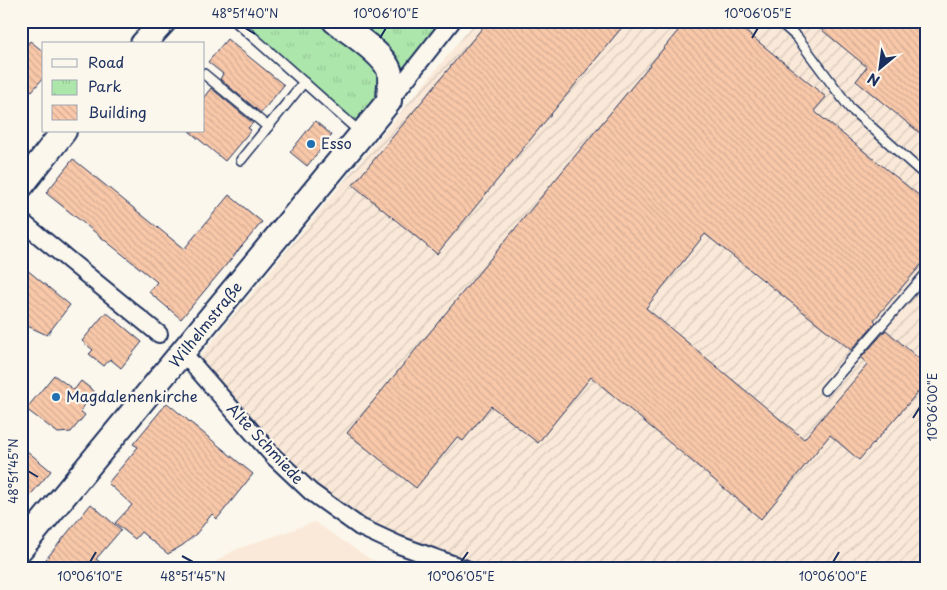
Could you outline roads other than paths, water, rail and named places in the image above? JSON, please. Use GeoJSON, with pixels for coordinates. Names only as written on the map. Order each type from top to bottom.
{"type":"FeatureCollection","features":[{"type":"Feature","properties":{"kind":"street"},"geometry":{"type":"LineString","coordinates":[[145,42],[164,21]]}},
{"type":"Feature","properties":{"kind":"street"},"geometry":{"type":"LineString","coordinates":[[335,21],[386,63],[390,73],[389,101]]}},
{"type":"Feature","properties":{"kind":"street","name":"Wilhelmstraße"},"geometry":{"type":"LineString","coordinates":[[21,548],[183,353],[452,21]]}},
{"type":"Feature","properties":{"kind":"street"},"geometry":{"type":"LineString","coordinates":[[22,184],[63,132]]}},
{"type":"Feature","properties":{"kind":"street"},"geometry":{"type":"LineString","coordinates":[[21,221],[159,334]]}},
{"type":"Feature","properties":{"kind":"street","name":"Alte Schmiede"},"geometry":{"type":"LineString","coordinates":[[183,353],[274,457],[311,492],[360,527],[399,545],[466,569]]}},
{"type":"Feature","properties":{"kind":"lane"},"geometry":{"type":"LineString","coordinates":[[235,21],[362,134]]}},
{"type":"Feature","properties":{"kind":"lane"},"geometry":{"type":"LineString","coordinates":[[779,21],[797,37],[850,108],[926,176]]}},
{"type":"Feature","properties":{"kind":"lane"},"geometry":{"type":"LineString","coordinates":[[205,75],[268,127]]}},
{"type":"Feature","properties":{"kind":"lane"},"geometry":{"type":"LineString","coordinates":[[241,160],[304,82]]}},
{"type":"Feature","properties":{"kind":"lane"},"geometry":{"type":"LineString","coordinates":[[825,390],[926,274]]}},
{"type":"Feature","properties":{"kind":"place","name":"Esso"},"geometry":{"type":"Point","coordinates":[311,144]}},
{"type":"Feature","properties":{"kind":"place","name":"Magdalenenkirche"},"geometry":{"type":"Point","coordinates":[56,397]}}]}
